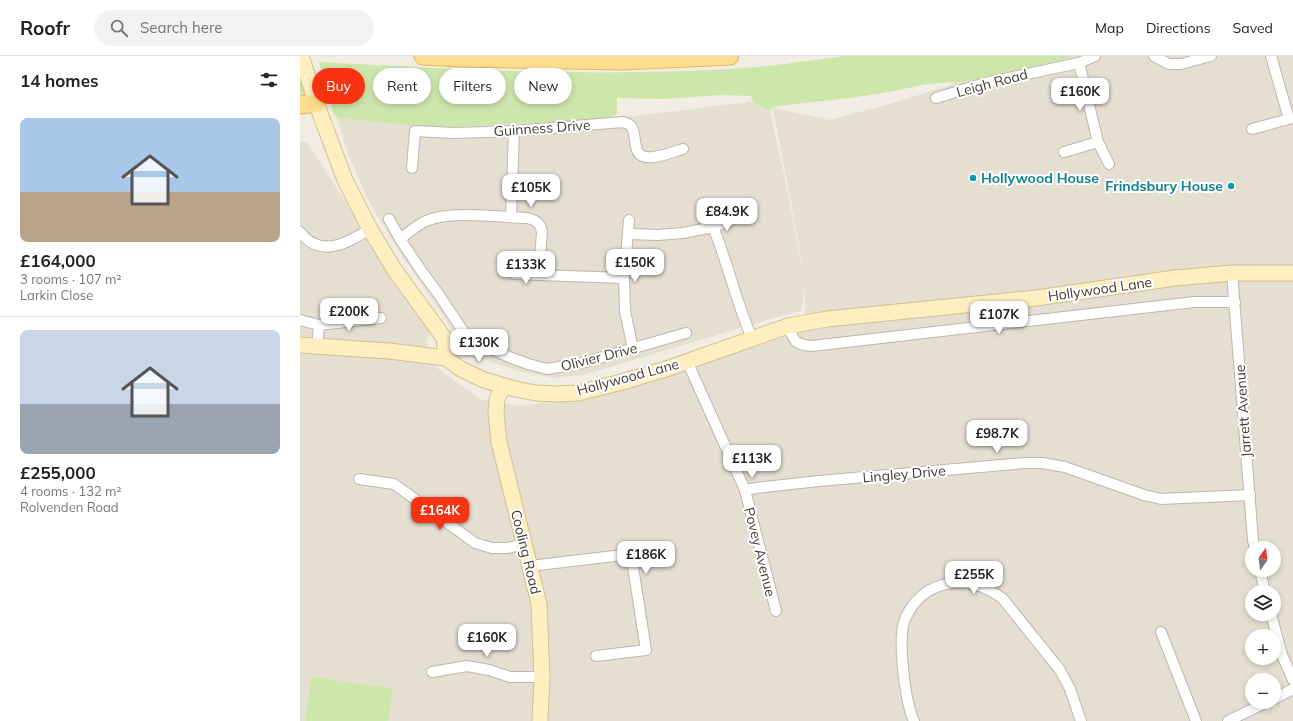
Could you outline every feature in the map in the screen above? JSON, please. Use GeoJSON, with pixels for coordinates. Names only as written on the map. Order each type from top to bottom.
{"type":"FeatureCollection","features":[{"type":"Feature","properties":{"kind":"main road"},"geometry":{"type":"LineString","coordinates":[[300,345],[389,351],[446,358],[444,338],[394,269],[370,229],[308,104],[310,83],[301,56]]}},
{"type":"Feature","properties":{"kind":"main road"},"geometry":{"type":"LineString","coordinates":[[423,56],[624,61],[730,56]]}},
{"type":"Feature","properties":{"kind":"main road","name":"Hollywood Lane"},"geometry":{"type":"LineString","coordinates":[[446,358],[461,369],[484,380],[502,386],[536,393],[578,393],[668,368],[788,326],[842,317],[1036,298],[1175,278],[1232,274],[1293,273]]}},
{"type":"Feature","properties":{"kind":"main road","name":"Cooling Road"},"geometry":{"type":"LineString","coordinates":[[502,386],[497,399],[496,413],[499,442],[539,604],[542,677],[540,721]]}},
{"type":"Feature","properties":{"kind":"street","name":"Leigh Road"},"geometry":{"type":"LineString","coordinates":[[936,98],[985,82],[1079,63],[1095,56]]}},
{"type":"Feature","properties":{"kind":"street"},"geometry":{"type":"LineString","coordinates":[[1154,56],[1169,64],[1182,64],[1211,56]]}},
{"type":"Feature","properties":{"kind":"street"},"geometry":{"type":"LineString","coordinates":[[1252,130],[1291,118],[1271,56]]}},
{"type":"Feature","properties":{"kind":"street"},"geometry":{"type":"LineString","coordinates":[[1079,63],[1098,142],[1109,164]]}},
{"type":"Feature","properties":{"kind":"street","name":"Guinness Drive"},"geometry":{"type":"LineString","coordinates":[[412,168],[415,131],[454,133],[514,131],[623,122],[630,125],[633,130],[636,148],[639,155],[647,158],[683,149]]}},
{"type":"Feature","properties":{"kind":"street"},"geometry":{"type":"LineString","coordinates":[[512,217],[514,131]]}},
{"type":"Feature","properties":{"kind":"street"},"geometry":{"type":"LineString","coordinates":[[1064,152],[1098,142]]}},
{"type":"Feature","properties":{"kind":"street"},"geometry":{"type":"LineString","coordinates":[[400,239],[424,222],[437,218],[464,215],[527,218],[535,220],[540,224],[542,231],[539,275]]}},
{"type":"Feature","properties":{"kind":"street","name":"Olivier Drive"},"geometry":{"type":"LineString","coordinates":[[389,219],[400,239],[463,331],[474,341],[515,359],[547,369],[582,364],[686,333]]}},
{"type":"Feature","properties":{"kind":"street"},"geometry":{"type":"LineString","coordinates":[[629,220],[629,234],[624,278],[625,311],[633,349]]}},
{"type":"Feature","properties":{"kind":"street"},"geometry":{"type":"LineString","coordinates":[[629,234],[683,234],[731,221]]}},
{"type":"Feature","properties":{"kind":"street"},"geometry":{"type":"LineString","coordinates":[[713,227],[752,338]]}},
{"type":"Feature","properties":{"kind":"street"},"geometry":{"type":"LineString","coordinates":[[300,232],[309,241],[328,247],[348,242],[370,229]]}},
{"type":"Feature","properties":{"kind":"street"},"geometry":{"type":"LineString","coordinates":[[514,274],[624,278]]}},
{"type":"Feature","properties":{"kind":"street","name":"Jarrett Avenue"},"geometry":{"type":"LineString","coordinates":[[1232,274],[1253,541]]}},
{"type":"Feature","properties":{"kind":"street","name":"Hollywood Lane"},"geometry":{"type":"LineString","coordinates":[[788,326],[793,339],[800,345],[812,346],[1194,302],[1235,302]]}},
{"type":"Feature","properties":{"kind":"street"},"geometry":{"type":"LineString","coordinates":[[300,320],[319,325],[381,318]]}},
{"type":"Feature","properties":{"kind":"street"},"geometry":{"type":"LineString","coordinates":[[317,346],[319,325]]}},
{"type":"Feature","properties":{"kind":"street","name":"Povey Avenue"},"geometry":{"type":"LineString","coordinates":[[687,361],[745,490],[776,611]]}},
{"type":"Feature","properties":{"kind":"street","name":"Lingley Drive"},"geometry":{"type":"LineString","coordinates":[[745,490],[819,481],[1025,463],[1042,463],[1065,468],[1144,495],[1161,499],[1250,495]]}},
{"type":"Feature","properties":{"kind":"street"},"geometry":{"type":"LineString","coordinates":[[359,479],[394,484],[475,543],[492,548],[508,548],[524,544]]}},
{"type":"Feature","properties":{"kind":"street"},"geometry":{"type":"LineString","coordinates":[[530,566],[632,554],[646,650],[596,656]]}},
{"type":"Feature","properties":{"kind":"street"},"geometry":{"type":"LineString","coordinates":[[914,721],[908,705],[906,692],[901,638],[903,626],[909,612],[923,596],[941,586],[957,582],[974,583],[990,589],[1003,599],[1060,670],[1070,689],[1081,721]]}},
{"type":"Feature","properties":{"kind":"street"},"geometry":{"type":"LineString","coordinates":[[1273,621],[1282,655],[1293,680]]}},
{"type":"Feature","properties":{"kind":"street"},"geometry":{"type":"LineString","coordinates":[[1161,632],[1196,721]]}},
{"type":"Feature","properties":{"kind":"street"},"geometry":{"type":"LineString","coordinates":[[432,672],[467,666],[489,670],[510,677],[542,677]]}},
{"type":"Feature","properties":{"kind":"street"},"geometry":{"type":"LineString","coordinates":[[1281,695],[1293,689]]}},
{"type":"Feature","properties":{"kind":"street"},"geometry":{"type":"LineString","coordinates":[[1228,721],[1253,709]]}},
{"type":"Feature","properties":{"kind":"shaded area"},"geometry":{"type":"Polygon","coordinates":[[[1043,56],[1293,56],[1293,721],[300,721],[300,141],[307,142],[430,333],[426,341],[433,365],[480,399],[519,406],[567,400],[702,364],[805,330],[805,288],[801,311],[583,375],[554,378],[515,370],[482,359],[461,344],[389,235],[367,198],[349,156],[337,118],[434,128],[608,119],[750,102],[770,111],[803,271],[773,108],[830,120],[893,103],[1043,56]]]}},
{"type":"Feature","properties":{"kind":"green space"},"geometry":{"type":"Polygon","coordinates":[[[845,56],[1074,56],[1029,69],[955,83],[928,84],[869,95],[773,107],[770,111],[753,103],[751,96],[721,95],[664,99],[617,98],[617,114],[608,119],[434,128],[337,118],[333,113],[331,104],[365,104],[365,68],[321,68],[319,62],[429,68],[373,68],[373,104],[431,104],[431,68],[439,68],[439,104],[506,104],[506,71],[514,71],[514,104],[572,104],[572,72],[703,70],[758,67],[845,56]]]}},
{"type":"Feature","properties":{"kind":"green space"},"geometry":{"type":"Polygon","coordinates":[[[300,71],[308,94],[300,103],[300,71]]]}},
{"type":"Feature","properties":{"kind":"green space"},"geometry":{"type":"Polygon","coordinates":[[[311,677],[393,688],[388,721],[305,721],[311,677]]]}},
{"type":"Feature","properties":{"kind":"place","name":"Hollywood House"},"geometry":{"type":"Point","coordinates":[973,178]}},
{"type":"Feature","properties":{"kind":"place","name":"Frindsbury House"},"geometry":{"type":"Point","coordinates":[1231,186]}}]}
